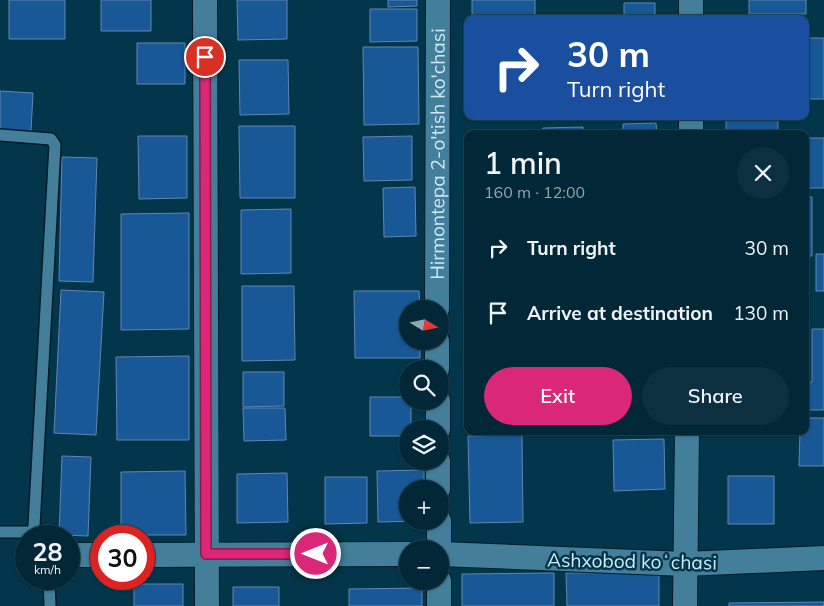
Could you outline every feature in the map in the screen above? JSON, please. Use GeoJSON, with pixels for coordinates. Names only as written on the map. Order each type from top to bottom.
{"type":"FeatureCollection","features":[{"type":"Feature","properties":{"kind":"street"},"geometry":{"type":"LineString","coordinates":[[204,0],[207,606]]}},
{"type":"Feature","properties":{"kind":"street","name":"Hirmontepa 2-o'tish ko'chasi"},"geometry":{"type":"LineString","coordinates":[[438,0],[438,300]]}},
{"type":"Feature","properties":{"kind":"street"},"geometry":{"type":"LineString","coordinates":[[691,0],[691,15]]}},
{"type":"Feature","properties":{"kind":"street"},"geometry":{"type":"LineString","coordinates":[[685,606],[687,435]]}},
{"type":"Feature","properties":{"kind":"street"},"geometry":{"type":"LineString","coordinates":[[155,555],[399,554]]}},
{"type":"Feature","properties":{"kind":"street","name":"Ashxobod koʻchasi"},"geometry":{"type":"LineString","coordinates":[[449,554],[685,564],[824,558]]}},
{"type":"Feature","properties":{"kind":"street"},"geometry":{"type":"LineString","coordinates":[[439,590],[439,606]]}},
{"type":"Feature","properties":{"kind":"lane"},"geometry":{"type":"LineString","coordinates":[[0,135],[51,139],[55,146],[34,525]]}},
{"type":"Feature","properties":{"kind":"lane"},"geometry":{"type":"LineString","coordinates":[[0,532],[15,533]]}},
{"type":"Feature","properties":{"kind":"lane"},"geometry":{"type":"LineString","coordinates":[[49,590],[50,606]]}},
{"type":"Feature","properties":{"kind":"building"},"geometry":{"type":"Polygon","coordinates":[[[9,0],[65,0],[65,39],[9,39],[9,0]]]}},
{"type":"Feature","properties":{"kind":"building"},"geometry":{"type":"Polygon","coordinates":[[[101,0],[151,0],[151,31],[101,31],[101,0]]]}},
{"type":"Feature","properties":{"kind":"building"},"geometry":{"type":"Polygon","coordinates":[[[237,0],[287,0],[287,39],[238,40],[237,0]]]}},
{"type":"Feature","properties":{"kind":"building"},"geometry":{"type":"Polygon","coordinates":[[[388,0],[417,0],[417,6],[388,7],[388,0]]]}},
{"type":"Feature","properties":{"kind":"building"},"geometry":{"type":"Polygon","coordinates":[[[472,0],[535,0],[535,15],[472,15],[472,0]]]}},
{"type":"Feature","properties":{"kind":"building"},"geometry":{"type":"Polygon","coordinates":[[[749,0],[806,0],[806,14],[749,14],[749,0]]]}},
{"type":"Feature","properties":{"kind":"building"},"geometry":{"type":"Polygon","coordinates":[[[624,3],[655,3],[655,15],[624,15],[624,3]]]}},
{"type":"Feature","properties":{"kind":"building"},"geometry":{"type":"Polygon","coordinates":[[[370,9],[417,9],[417,41],[370,42],[370,9]]]}},
{"type":"Feature","properties":{"kind":"building"},"geometry":{"type":"Polygon","coordinates":[[[809,38],[824,38],[824,99],[809,99],[809,38]]]}},
{"type":"Feature","properties":{"kind":"building"},"geometry":{"type":"Polygon","coordinates":[[[137,43],[185,43],[185,84],[137,84],[137,43]]]}},
{"type":"Feature","properties":{"kind":"building"},"geometry":{"type":"Polygon","coordinates":[[[363,47],[418,47],[419,124],[364,125],[363,47]]]}},
{"type":"Feature","properties":{"kind":"building"},"geometry":{"type":"Polygon","coordinates":[[[239,60],[288,60],[289,114],[240,115],[239,60]]]}},
{"type":"Feature","properties":{"kind":"building"},"geometry":{"type":"Polygon","coordinates":[[[0,91],[33,93],[31,131],[0,129],[0,91]]]}},
{"type":"Feature","properties":{"kind":"building"},"geometry":{"type":"Polygon","coordinates":[[[726,120],[778,120],[778,130],[726,130],[726,120]]]}},
{"type":"Feature","properties":{"kind":"building"},"geometry":{"type":"Polygon","coordinates":[[[656,123],[657,130],[623,130],[623,124],[656,123]]]}},
{"type":"Feature","properties":{"kind":"building"},"geometry":{"type":"Polygon","coordinates":[[[239,126],[295,126],[295,198],[240,198],[239,126]]]}},
{"type":"Feature","properties":{"kind":"building"},"geometry":{"type":"Polygon","coordinates":[[[583,127],[583,130],[543,130],[543,128],[583,127]]]}},
{"type":"Feature","properties":{"kind":"building"},"geometry":{"type":"Polygon","coordinates":[[[138,136],[187,136],[187,198],[139,199],[138,136]]]}},
{"type":"Feature","properties":{"kind":"building"},"geometry":{"type":"Polygon","coordinates":[[[412,136],[412,180],[364,181],[363,137],[412,136]]]}},
{"type":"Feature","properties":{"kind":"building"},"geometry":{"type":"Polygon","coordinates":[[[809,138],[824,138],[824,188],[809,188],[809,138]]]}},
{"type":"Feature","properties":{"kind":"building"},"geometry":{"type":"Polygon","coordinates":[[[62,157],[97,158],[93,282],[59,281],[62,157]]]}},
{"type":"Feature","properties":{"kind":"building"},"geometry":{"type":"Polygon","coordinates":[[[415,187],[416,236],[384,237],[383,188],[415,187]]]}},
{"type":"Feature","properties":{"kind":"building"},"geometry":{"type":"Polygon","coordinates":[[[809,197],[812,197],[812,256],[809,256],[809,197]]]}},
{"type":"Feature","properties":{"kind":"building"},"geometry":{"type":"Polygon","coordinates":[[[291,209],[291,273],[241,274],[241,210],[291,209]]]}},
{"type":"Feature","properties":{"kind":"building"},"geometry":{"type":"Polygon","coordinates":[[[189,213],[189,329],[121,330],[121,214],[189,213]]]}},
{"type":"Feature","properties":{"kind":"building"},"geometry":{"type":"Polygon","coordinates":[[[816,254],[824,254],[824,291],[816,291],[816,254]]]}},
{"type":"Feature","properties":{"kind":"building"},"geometry":{"type":"Polygon","coordinates":[[[242,286],[294,286],[295,360],[242,361],[242,286]]]}},
{"type":"Feature","properties":{"kind":"building"},"geometry":{"type":"Polygon","coordinates":[[[61,290],[104,292],[96,435],[54,433],[61,290]]]}},
{"type":"Feature","properties":{"kind":"building"},"geometry":{"type":"Polygon","coordinates":[[[354,291],[419,291],[420,300],[399,300],[399,350],[420,350],[420,358],[355,358],[354,291]]]}},
{"type":"Feature","properties":{"kind":"building"},"geometry":{"type":"Polygon","coordinates":[[[812,329],[824,329],[824,410],[809,410],[809,382],[812,382],[812,329]]]}},
{"type":"Feature","properties":{"kind":"building"},"geometry":{"type":"Polygon","coordinates":[[[189,356],[189,440],[117,440],[116,357],[189,356]]]}},
{"type":"Feature","properties":{"kind":"building"},"geometry":{"type":"Polygon","coordinates":[[[243,372],[284,372],[284,406],[243,407],[243,372]]]}},
{"type":"Feature","properties":{"kind":"building"},"geometry":{"type":"Polygon","coordinates":[[[370,397],[399,397],[399,410],[411,410],[411,420],[399,420],[399,436],[370,436],[370,397]]]}},
{"type":"Feature","properties":{"kind":"building"},"geometry":{"type":"Polygon","coordinates":[[[243,408],[285,408],[286,440],[244,441],[243,408]]]}},
{"type":"Feature","properties":{"kind":"building"},"geometry":{"type":"Polygon","coordinates":[[[809,418],[824,418],[824,466],[799,466],[800,435],[809,435],[809,418]]]}},
{"type":"Feature","properties":{"kind":"building"},"geometry":{"type":"Polygon","coordinates":[[[522,435],[523,522],[470,523],[468,436],[522,435]]]}},
{"type":"Feature","properties":{"kind":"building"},"geometry":{"type":"Polygon","coordinates":[[[664,439],[665,489],[614,491],[613,440],[664,439]]]}},
{"type":"Feature","properties":{"kind":"building"},"geometry":{"type":"Polygon","coordinates":[[[62,456],[91,457],[88,536],[80,536],[80,525],[59,525],[62,456]]]}},
{"type":"Feature","properties":{"kind":"building"},"geometry":{"type":"Polygon","coordinates":[[[424,470],[424,480],[399,480],[399,522],[378,522],[377,471],[424,470]]]}},
{"type":"Feature","properties":{"kind":"building"},"geometry":{"type":"Polygon","coordinates":[[[185,471],[186,535],[155,535],[155,525],[121,525],[121,472],[185,471]]]}},
{"type":"Feature","properties":{"kind":"building"},"geometry":{"type":"Polygon","coordinates":[[[287,473],[288,522],[237,523],[237,474],[287,473]]]}},
{"type":"Feature","properties":{"kind":"building"},"geometry":{"type":"Polygon","coordinates":[[[728,476],[774,476],[774,524],[728,524],[728,476]]]}},
{"type":"Feature","properties":{"kind":"building"},"geometry":{"type":"Polygon","coordinates":[[[325,477],[367,477],[367,523],[325,524],[325,477]]]}},
{"type":"Feature","properties":{"kind":"building"},"geometry":{"type":"Polygon","coordinates":[[[659,572],[659,606],[567,606],[566,573],[659,572]]]}},
{"type":"Feature","properties":{"kind":"building"},"geometry":{"type":"Polygon","coordinates":[[[554,573],[554,606],[462,606],[462,574],[554,573]]]}},
{"type":"Feature","properties":{"kind":"building"},"geometry":{"type":"Polygon","coordinates":[[[155,584],[183,584],[183,606],[134,606],[134,590],[155,590],[155,584]]]}},
{"type":"Feature","properties":{"kind":"building"},"geometry":{"type":"Polygon","coordinates":[[[233,587],[279,587],[279,606],[233,606],[233,587]]]}},
{"type":"Feature","properties":{"kind":"building"},"geometry":{"type":"Polygon","coordinates":[[[349,589],[422,590],[422,606],[349,606],[349,589]]]}},
{"type":"Feature","properties":{"kind":"building"},"geometry":{"type":"Polygon","coordinates":[[[824,602],[824,606],[729,606],[729,603],[824,602]]]}},
{"type":"Feature","properties":{"kind":"route"},"geometry":{"type":"LineString","coordinates":[[205,57],[206,554],[316,554]]}}]}
